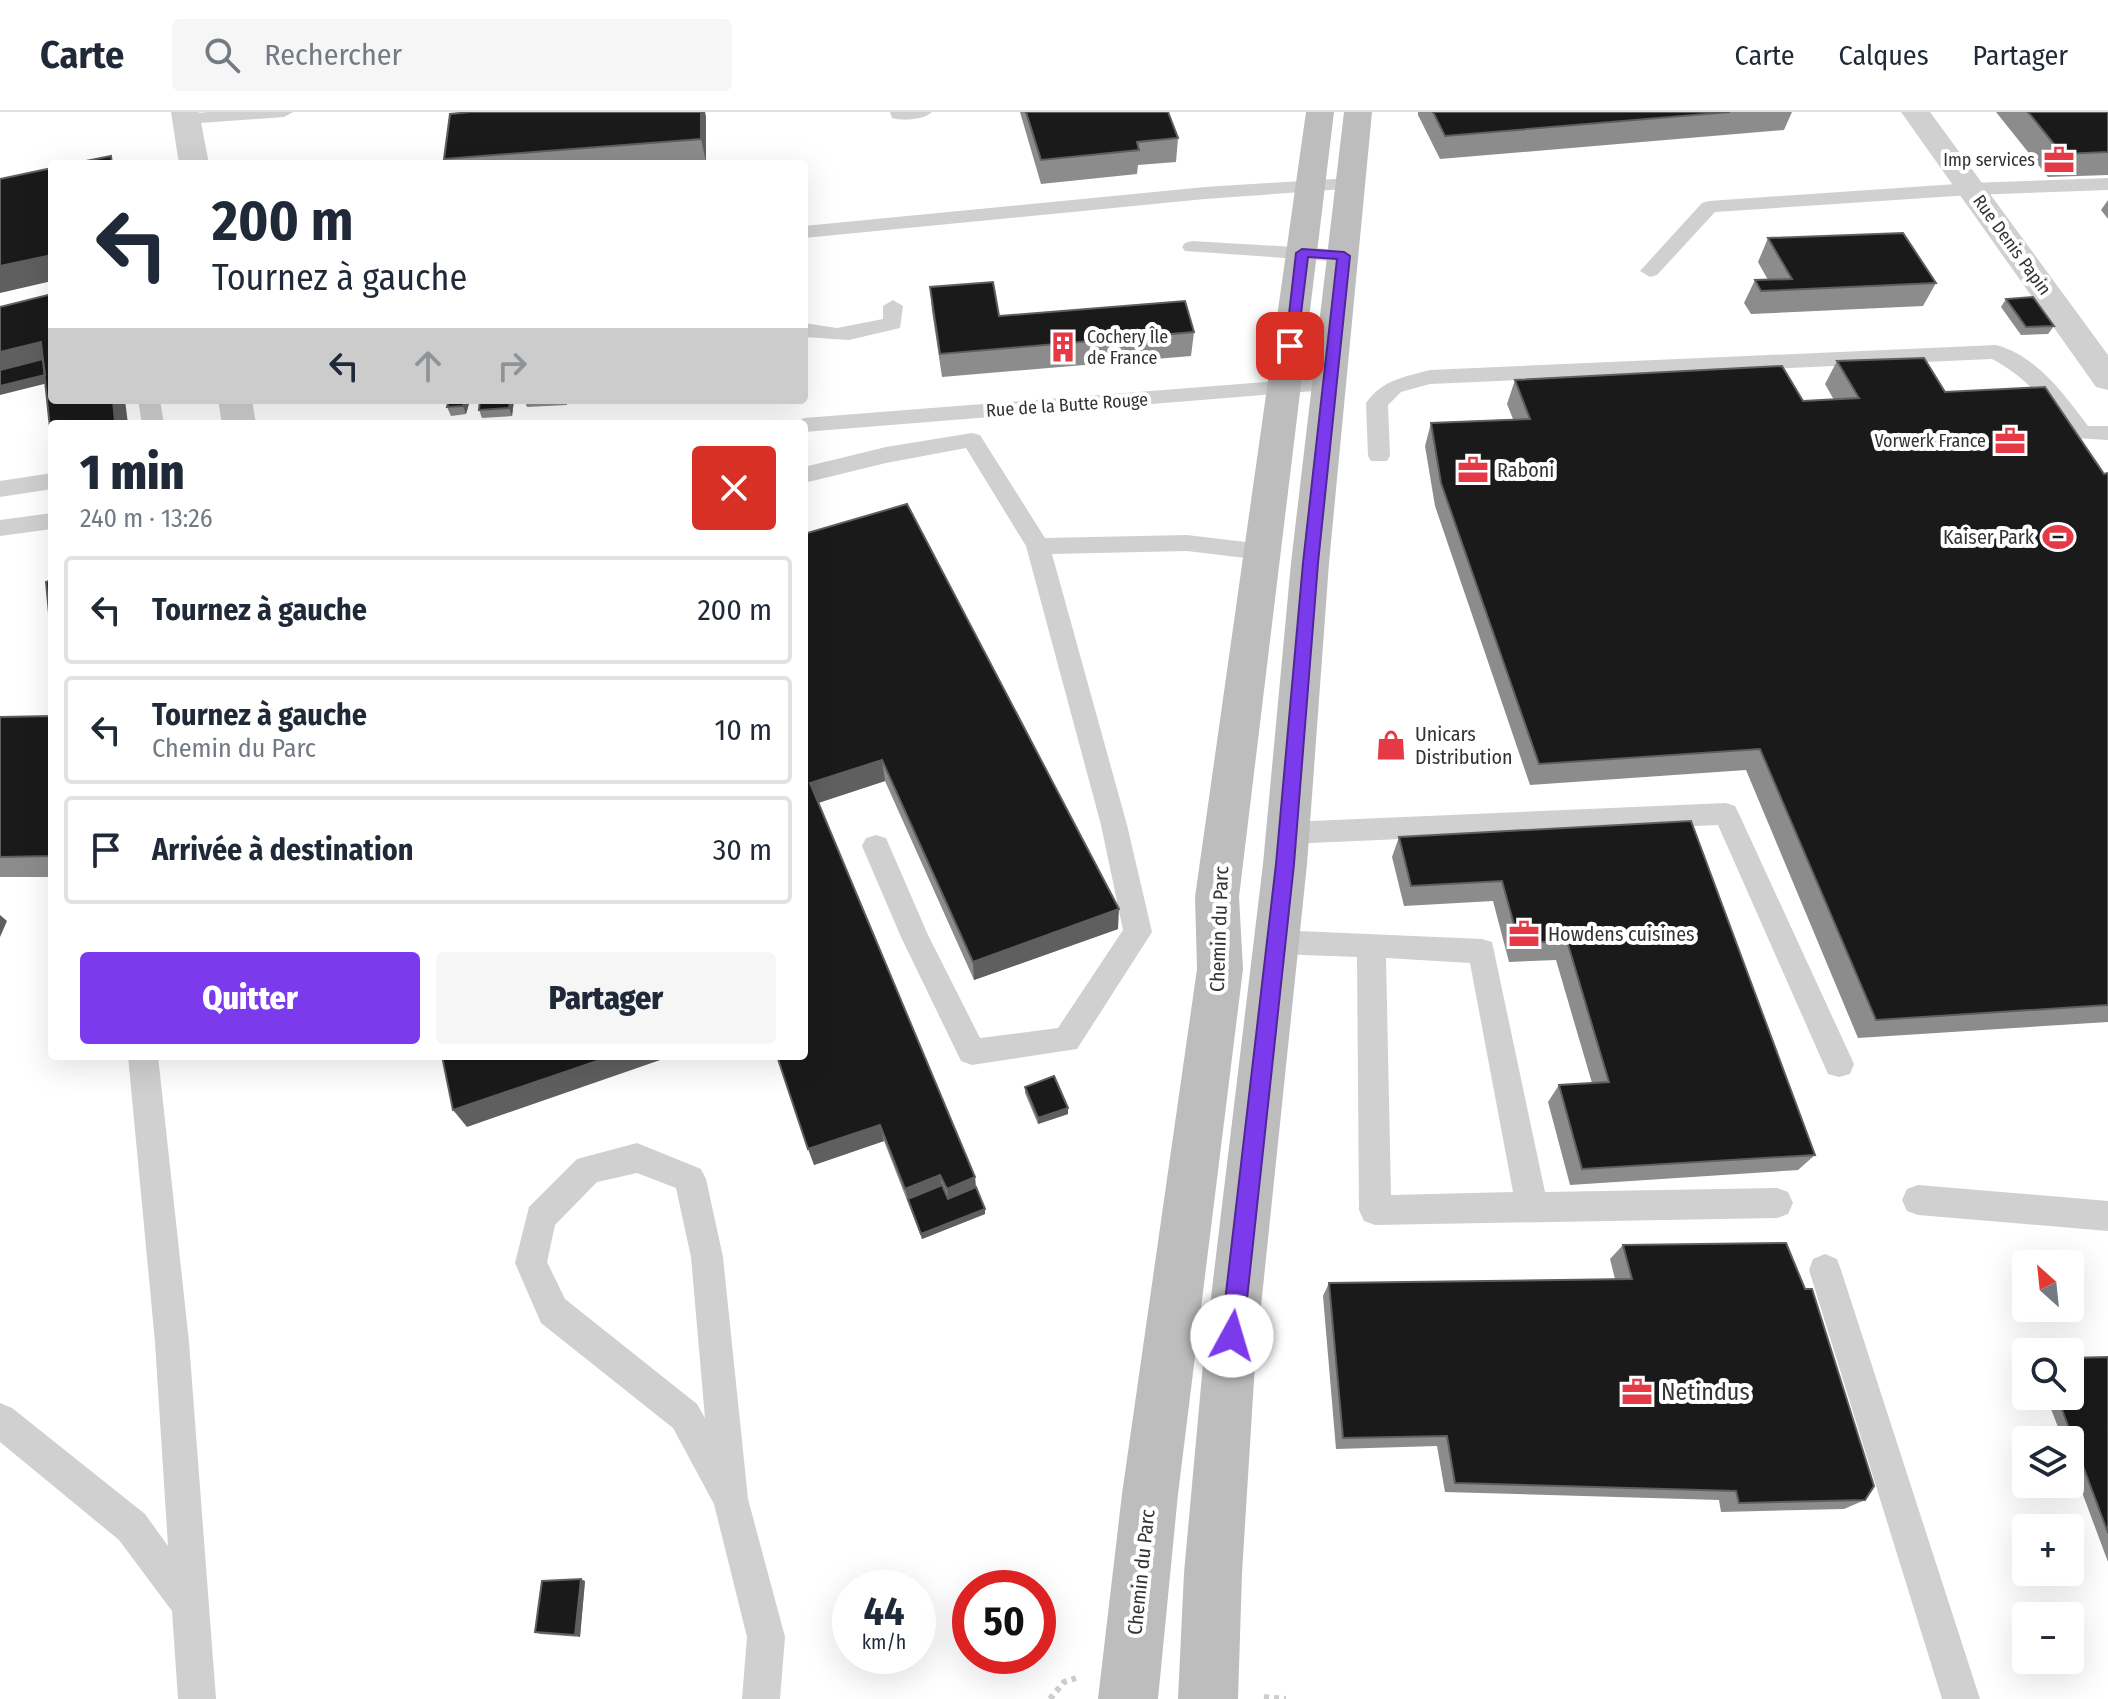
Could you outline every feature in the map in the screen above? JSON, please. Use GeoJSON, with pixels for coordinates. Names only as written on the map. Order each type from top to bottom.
{"type":"FeatureCollection","features":[{"type":"Feature","properties":{"kind":"main road","name":"Chemin du Parc"},"geometry":{"type":"LineString","coordinates":[[1320,112],[1331,185]]}},
{"type":"Feature","properties":{"kind":"main road","name":"Chemin du Parc"},"geometry":{"type":"LineString","coordinates":[[1208,1699],[1213,1573],[1229,1364],[1288,833],[1310,563],[1330,384],[1323,255],[1331,185],[1358,112]]}},
{"type":"Feature","properties":{"kind":"main road","name":"Chemin du Parc"},"geometry":{"type":"LineString","coordinates":[[1128,1699],[1150,1494],[1220,969],[1217,897],[1284,388],[1323,255]]}},
{"type":"Feature","properties":{"kind":"street","name":"Rue Denis Papin"},"geometry":{"type":"LineString","coordinates":[[1915,112],[2107,376]]}},
{"type":"Feature","properties":{"kind":"street"},"geometry":{"type":"LineString","coordinates":[[186,115],[188,160]]}},
{"type":"Feature","properties":{"kind":"lane"},"geometry":{"type":"LineString","coordinates":[[186,115],[284,112]]}},
{"type":"Feature","properties":{"kind":"lane"},"geometry":{"type":"LineString","coordinates":[[898,114],[923,112]]}},
{"type":"Feature","properties":{"kind":"lane"},"geometry":{"type":"LineString","coordinates":[[1650,271],[1709,207],[1971,189],[2108,184]]}},
{"type":"Feature","properties":{"kind":"lane"},"geometry":{"type":"LineString","coordinates":[[808,232],[1331,185]]}},
{"type":"Feature","properties":{"kind":"lane"},"geometry":{"type":"LineString","coordinates":[[1192,247],[1323,255]]}},
{"type":"Feature","properties":{"kind":"lane"},"geometry":{"type":"LineString","coordinates":[[808,330],[836,334],[878,328],[893,323],[893,306]]}},
{"type":"Feature","properties":{"kind":"lane"},"geometry":{"type":"LineString","coordinates":[[1379,456],[1377,403],[1393,387],[1430,377],[1996,352],[2027,367],[2041,380],[2082,433],[2108,433]]}},
{"type":"Feature","properties":{"kind":"lane","name":"Rue de la Butte Rouge"},"geometry":{"type":"LineString","coordinates":[[808,425],[1330,384]]}},
{"type":"Feature","properties":{"kind":"lane"},"geometry":{"type":"LineString","coordinates":[[808,474],[886,455],[972,440],[1038,546],[1114,825],[1138,932],[1067,1040],[972,1052],[915,937],[876,846]]}},
{"type":"Feature","properties":{"kind":"lane"},"geometry":{"type":"LineString","coordinates":[[0,489],[48,482]]}},
{"type":"Feature","properties":{"kind":"lane"},"geometry":{"type":"LineString","coordinates":[[0,528],[48,522]]}},
{"type":"Feature","properties":{"kind":"lane"},"geometry":{"type":"LineString","coordinates":[[1038,546],[1187,543],[1262,552]]}},
{"type":"Feature","properties":{"kind":"lane"},"geometry":{"type":"LineString","coordinates":[[1288,833],[1726,814],[1839,1064]]}},
{"type":"Feature","properties":{"kind":"lane"},"geometry":{"type":"LineString","coordinates":[[1276,942],[1482,951],[1532,1207]]}},
{"type":"Feature","properties":{"kind":"lane"},"geometry":{"type":"LineString","coordinates":[[1371,945],[1375,1210],[1777,1203]]}},
{"type":"Feature","properties":{"kind":"lane"},"geometry":{"type":"LineString","coordinates":[[143,1060],[172,1342],[197,1699]]}},
{"type":"Feature","properties":{"kind":"lane"},"geometry":{"type":"LineString","coordinates":[[730,1499],[685,1416],[553,1311],[531,1263],[540,1218],[588,1169],[637,1158],[690,1179],[707,1257],[730,1499],[766,1637],[761,1699]]}},
{"type":"Feature","properties":{"kind":"lane"},"geometry":{"type":"LineString","coordinates":[[1918,1200],[2108,1216]]}},
{"type":"Feature","properties":{"kind":"lane"},"geometry":{"type":"LineString","coordinates":[[1825,1270],[1961,1699]]}},
{"type":"Feature","properties":{"kind":"lane"},"geometry":{"type":"LineString","coordinates":[[0,1420],[132,1527],[191,1606]]}},
{"type":"Feature","properties":{"kind":"path"},"geometry":{"type":"LineString","coordinates":[[1050,1699],[1070,1678],[1082,1678]]}},
{"type":"Feature","properties":{"kind":"path"},"geometry":{"type":"LineString","coordinates":[[1267,1697],[1286,1699]]}},
{"type":"Feature","properties":{"kind":"building"},"geometry":{"type":"Polygon","coordinates":[[[701,112],[701,139],[444,159],[450,114],[701,112]]]}},
{"type":"Feature","properties":{"kind":"building"},"geometry":{"type":"Polygon","coordinates":[[[1026,112],[1168,112],[1178,138],[1137,142],[1139,150],[1041,160],[1026,112]]]}},
{"type":"Feature","properties":{"kind":"building"},"geometry":{"type":"Polygon","coordinates":[[[1433,112],[1730,112],[1445,136],[1433,112]]]}},
{"type":"Feature","properties":{"kind":"building"},"geometry":{"type":"Polygon","coordinates":[[[2028,112],[2108,112],[2108,152],[2062,154],[2028,112]]]}},
{"type":"Feature","properties":{"kind":"building"},"geometry":{"type":"Polygon","coordinates":[[[111,156],[112,160],[91,160],[111,156]]]}},
{"type":"Feature","properties":{"kind":"building"},"geometry":{"type":"Polygon","coordinates":[[[48,169],[48,256],[0,266],[0,179],[48,169]]]}},
{"type":"Feature","properties":{"kind":"building"},"geometry":{"type":"Polygon","coordinates":[[[1903,233],[1936,283],[1761,291],[1755,280],[1792,279],[1768,238],[1903,233]]]}},
{"type":"Feature","properties":{"kind":"building"},"geometry":{"type":"Polygon","coordinates":[[[993,282],[999,316],[1185,301],[1194,332],[940,354],[930,287],[993,282]]]}},
{"type":"Feature","properties":{"kind":"building"},"geometry":{"type":"Polygon","coordinates":[[[48,295],[48,404],[113,404],[115,420],[49,420],[41,342],[0,352],[0,307],[48,295]]]}},
{"type":"Feature","properties":{"kind":"building"},"geometry":{"type":"Polygon","coordinates":[[[2033,297],[2054,326],[2026,327],[2006,299],[2033,297]]]}},
{"type":"Feature","properties":{"kind":"building"},"geometry":{"type":"Polygon","coordinates":[[[1924,358],[1945,392],[2045,387],[2104,474],[2108,473],[2108,1005],[1876,1020],[1760,749],[1539,764],[1441,483],[1431,423],[1530,419],[1515,380],[1782,366],[1803,401],[1859,398],[1837,361],[1924,358]]]}},
{"type":"Feature","properties":{"kind":"building"},"geometry":{"type":"Polygon","coordinates":[[[43,359],[45,375],[0,386],[0,370],[43,359]]]}},
{"type":"Feature","properties":{"kind":"building"},"geometry":{"type":"Polygon","coordinates":[[[480,404],[510,404],[509,408],[479,410],[480,404]]]}},
{"type":"Feature","properties":{"kind":"building"},"geometry":{"type":"Polygon","coordinates":[[[907,504],[1119,909],[973,962],[882,760],[810,783],[975,1177],[947,1189],[940,1175],[905,1189],[880,1125],[808,1149],[778,1060],[808,1060],[808,533],[907,504]]]}},
{"type":"Feature","properties":{"kind":"building"},"geometry":{"type":"Polygon","coordinates":[[[48,716],[48,856],[0,857],[0,717],[48,716]]]}},
{"type":"Feature","properties":{"kind":"building"},"geometry":{"type":"Polygon","coordinates":[[[1691,821],[1815,1155],[1582,1169],[1559,1085],[1609,1082],[1567,941],[1519,943],[1502,881],[1411,886],[1399,837],[1691,821]]]}},
{"type":"Feature","properties":{"kind":"building"},"geometry":{"type":"Polygon","coordinates":[[[443,1060],[600,1060],[453,1110],[443,1060]]]}},
{"type":"Feature","properties":{"kind":"building"},"geometry":{"type":"Polygon","coordinates":[[[1054,1076],[1068,1108],[1038,1118],[1025,1087],[1054,1076]]]}},
{"type":"Feature","properties":{"kind":"building"},"geometry":{"type":"Polygon","coordinates":[[[942,1185],[948,1199],[976,1187],[985,1209],[921,1234],[908,1199],[942,1185]]]}},
{"type":"Feature","properties":{"kind":"building"},"geometry":{"type":"Polygon","coordinates":[[[1786,1243],[1805,1289],[1812,1289],[1874,1486],[1865,1500],[1739,1503],[1736,1491],[1455,1483],[1447,1436],[1343,1438],[1329,1283],[1632,1279],[1623,1245],[1786,1243]]]}},
{"type":"Feature","properties":{"kind":"building"},"geometry":{"type":"Polygon","coordinates":[[[2108,1357],[2108,1533],[2084,1469],[2084,1426],[2068,1426],[2062,1410],[2084,1410],[2084,1358],[2108,1357]]]}},
{"type":"Feature","properties":{"kind":"building"},"geometry":{"type":"Polygon","coordinates":[[[581,1579],[575,1635],[535,1632],[542,1581],[581,1579]]]}},
{"type":"Feature","properties":{"kind":"place","name":"Imp services"},"geometry":{"type":"Point","coordinates":[2059,160]}},
{"type":"Feature","properties":{"kind":"place","name":"Cochery Île de France"},"geometry":{"type":"Point","coordinates":[1063,347]}},
{"type":"Feature","properties":{"kind":"place","name":"Vorwerk France"},"geometry":{"type":"Point","coordinates":[2010,441]}},
{"type":"Feature","properties":{"kind":"place","name":"Raboni"},"geometry":{"type":"Point","coordinates":[1473,470]}},
{"type":"Feature","properties":{"kind":"place","name":"Kaiser Park"},"geometry":{"type":"Point","coordinates":[2058,537]}},
{"type":"Feature","properties":{"kind":"place","name":"Unicars Distribution"},"geometry":{"type":"Point","coordinates":[1391,745]}},
{"type":"Feature","properties":{"kind":"place","name":"Howdens cuisines"},"geometry":{"type":"Point","coordinates":[1524,934]}},
{"type":"Feature","properties":{"kind":"place","name":"Netindus"},"geometry":{"type":"Point","coordinates":[1637,1392]}},
{"type":"Feature","properties":{"kind":"route"},"geometry":{"type":"LineString","coordinates":[[1232,1336],[1285,864],[1310,563],[1344,256],[1302,253],[1290,346]]}}]}
